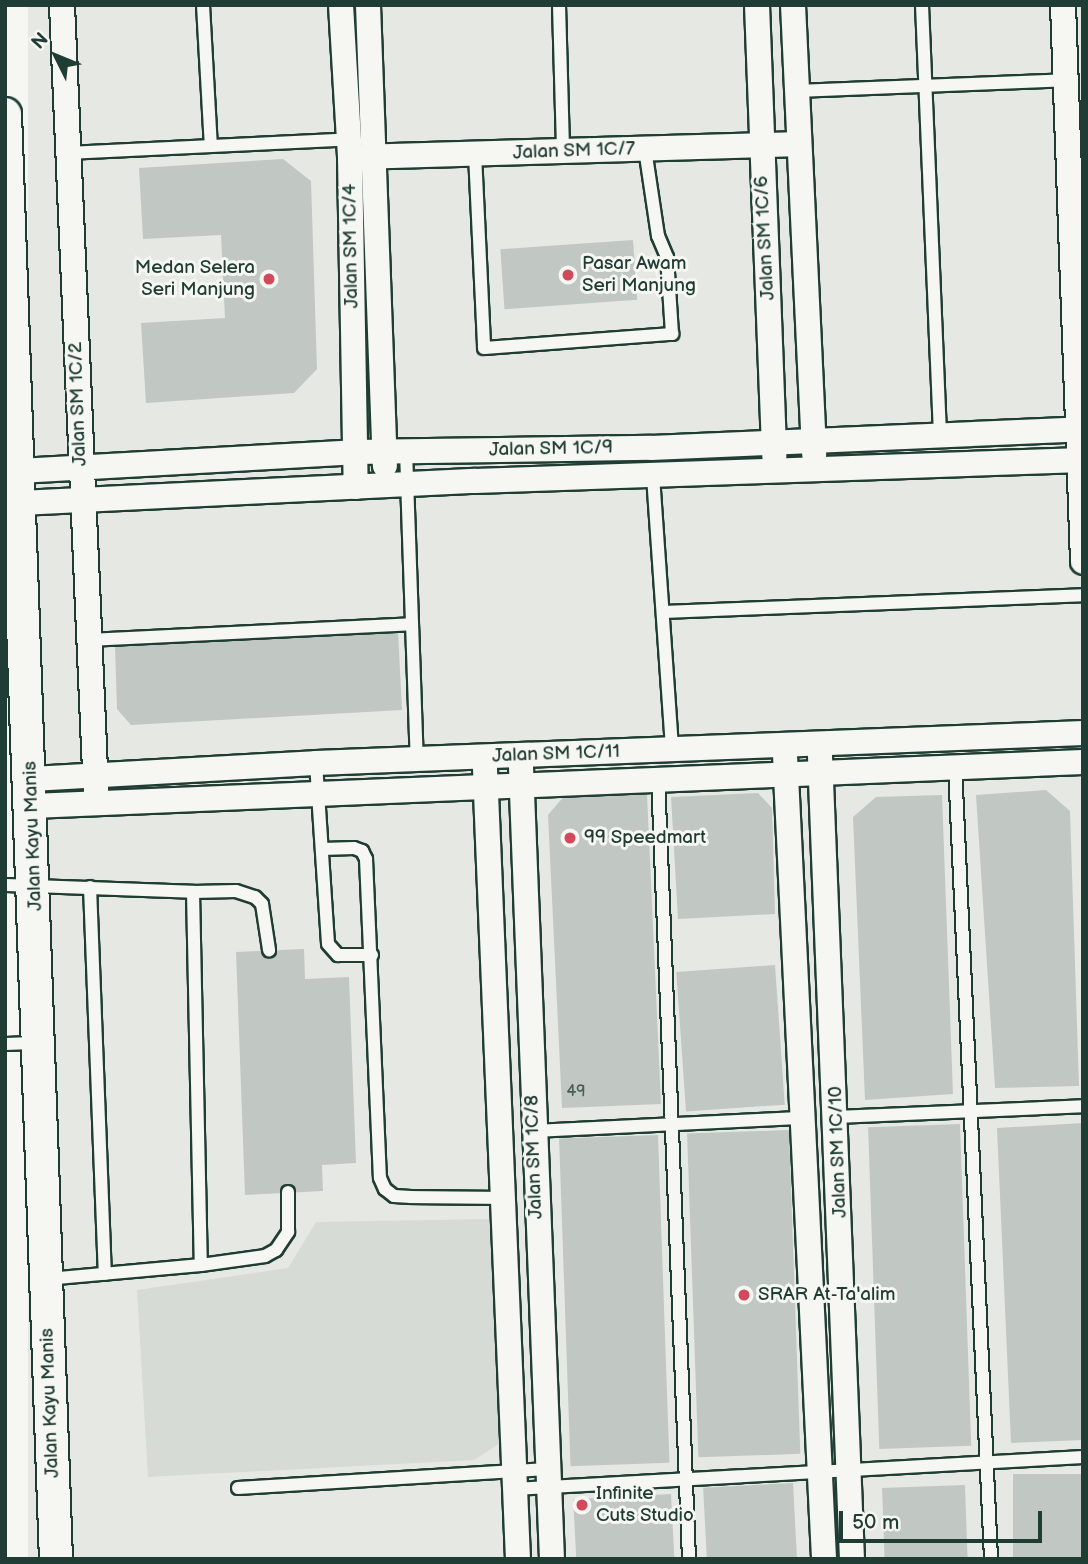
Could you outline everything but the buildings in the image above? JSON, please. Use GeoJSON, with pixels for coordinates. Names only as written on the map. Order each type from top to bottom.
{"type":"FeatureCollection","features":[{"type":"Feature","properties":{"kind":"street","name":"Jalan SM 1C/2"},"geometry":{"type":"LineString","coordinates":[[62,5],[81,500],[97,803]]}},
{"type":"Feature","properties":{"kind":"street","name":"Jalan SM 1C/4"},"geometry":{"type":"LineString","coordinates":[[341,5],[349,148],[356,487]]}},
{"type":"Feature","properties":{"kind":"street","name":"Jalan SM 1C/4"},"geometry":{"type":"LineString","coordinates":[[368,5],[396,485]]}},
{"type":"Feature","properties":{"kind":"street","name":"Jalan SM 1C/6"},"geometry":{"type":"LineString","coordinates":[[757,5],[774,471]]}},
{"type":"Feature","properties":{"kind":"street","name":"Jalan SM 1C/6"},"geometry":{"type":"LineString","coordinates":[[793,5],[815,470]]}},
{"type":"Feature","properties":{"kind":"street"},"geometry":{"type":"LineString","coordinates":[[1063,5],[1083,562]]}},
{"type":"Feature","properties":{"kind":"street","name":"Jalan Kayu Manis"},"geometry":{"type":"LineString","coordinates":[[5,114],[11,419],[19,471],[31,793],[20,884],[39,1043],[56,1559]]}},
{"type":"Feature","properties":{"kind":"street","name":"Jalan SM 1C/7"},"geometry":{"type":"LineString","coordinates":[[349,148],[375,147],[475,154],[798,144]]}},
{"type":"Feature","properties":{"kind":"street","name":"Jalan SM 1C/9"},"geometry":{"type":"LineString","coordinates":[[19,471],[354,452],[651,448],[814,438],[1080,429]]}},
{"type":"Feature","properties":{"kind":"street","name":"Jalan SM 1C/9"},"geometry":{"type":"LineString","coordinates":[[20,503],[396,485],[1079,460]]}},
{"type":"Feature","properties":{"kind":"street","name":"Jalan SM 1C/11"},"geometry":{"type":"LineString","coordinates":[[31,793],[96,776],[316,763],[1083,733]]}},
{"type":"Feature","properties":{"kind":"street","name":"Jalan SM 1C/10"},"geometry":{"type":"LineString","coordinates":[[820,745],[852,1559]]}},
{"type":"Feature","properties":{"kind":"street","name":"Jalan SM 1C/10"},"geometry":{"type":"LineString","coordinates":[[785,746],[824,1559]]}},
{"type":"Feature","properties":{"kind":"street","name":"Jalan SM 1C/8"},"geometry":{"type":"LineString","coordinates":[[520,756],[552,1559]]}},
{"type":"Feature","properties":{"kind":"street","name":"Jalan SM 1C/8"},"geometry":{"type":"LineString","coordinates":[[484,757],[518,1559]]}},
{"type":"Feature","properties":{"kind":"street","name":"Jalan SM 1C/11"},"geometry":{"type":"LineString","coordinates":[[31,793],[97,803],[786,771],[1083,762]]}},
{"type":"Feature","properties":{"kind":"lane"},"geometry":{"type":"LineString","coordinates":[[203,5],[211,146]]}},
{"type":"Feature","properties":{"kind":"lane"},"geometry":{"type":"LineString","coordinates":[[559,5],[563,151]]}},
{"type":"Feature","properties":{"kind":"lane"},"geometry":{"type":"LineString","coordinates":[[922,5],[940,434]]}},
{"type":"Feature","properties":{"kind":"lane"},"geometry":{"type":"LineString","coordinates":[[796,91],[1066,80]]}},
{"type":"Feature","properties":{"kind":"lane"},"geometry":{"type":"LineString","coordinates":[[68,153],[211,146],[349,148]]}},
{"type":"Feature","properties":{"kind":"lane"},"geometry":{"type":"LineString","coordinates":[[475,154],[484,348],[672,334],[667,257],[658,236],[645,149]]}},
{"type":"Feature","properties":{"kind":"lane"},"geometry":{"type":"LineString","coordinates":[[653,476],[673,750]]}},
{"type":"Feature","properties":{"kind":"lane"},"geometry":{"type":"LineString","coordinates":[[396,485],[411,624],[417,760]]}},
{"type":"Feature","properties":{"kind":"lane"},"geometry":{"type":"LineString","coordinates":[[663,612],[1083,595]]}},
{"type":"Feature","properties":{"kind":"lane"},"geometry":{"type":"LineString","coordinates":[[89,640],[411,624]]}},
{"type":"Feature","properties":{"kind":"lane"},"geometry":{"type":"LineString","coordinates":[[316,763],[331,951],[372,955]]}},
{"type":"Feature","properties":{"kind":"lane"},"geometry":{"type":"LineString","coordinates":[[955,766],[990,1559]]}},
{"type":"Feature","properties":{"kind":"lane"},"geometry":{"type":"LineString","coordinates":[[658,777],[689,1559]]}},
{"type":"Feature","properties":{"kind":"lane"},"geometry":{"type":"LineString","coordinates":[[322,849],[362,851],[372,955],[380,1178],[385,1189],[402,1197],[502,1198]]}},
{"type":"Feature","properties":{"kind":"lane"},"geometry":{"type":"LineString","coordinates":[[20,884],[193,892],[236,891],[255,897],[262,904],[269,950]]}},
{"type":"Feature","properties":{"kind":"lane"},"geometry":{"type":"LineString","coordinates":[[90,887],[106,1274]]}},
{"type":"Feature","properties":{"kind":"lane"},"geometry":{"type":"LineString","coordinates":[[193,892],[201,1265]]}},
{"type":"Feature","properties":{"kind":"lane"},"geometry":{"type":"LineString","coordinates":[[5,1044],[39,1043]]}},
{"type":"Feature","properties":{"kind":"lane"},"geometry":{"type":"LineString","coordinates":[[836,1117],[1083,1106]]}},
{"type":"Feature","properties":{"kind":"lane"},"geometry":{"type":"LineString","coordinates":[[534,1131],[804,1118]]}},
{"type":"Feature","properties":{"kind":"lane"},"geometry":{"type":"LineString","coordinates":[[45,1279],[201,1265],[276,1250],[288,1233],[288,1192]]}},
{"type":"Feature","properties":{"kind":"lane"},"geometry":{"type":"LineString","coordinates":[[238,1488],[547,1477],[687,1478],[1083,1457]]}},
{"type":"Feature","properties":{"kind":"shaded area"},"geometry":{"type":"Polygon","coordinates":[[[28,5],[1083,5],[1083,1559],[28,1559],[28,5]]]}},
{"type":"Feature","properties":{"kind":"shaded area"},"geometry":{"type":"Polygon","coordinates":[[[490,1219],[499,1444],[474,1460],[148,1477],[137,1290],[288,1268],[316,1222],[490,1219]]]}},
{"type":"Feature","properties":{"kind":"place","name":"Pasar Awam Seri Manjung"},"geometry":{"type":"Point","coordinates":[568,275]}},
{"type":"Feature","properties":{"kind":"place","name":"Medan Selera Seri Manjung"},"geometry":{"type":"Point","coordinates":[269,279]}},
{"type":"Feature","properties":{"kind":"place","name":"99 Speedmart"},"geometry":{"type":"Point","coordinates":[570,838]}},
{"type":"Feature","properties":{"kind":"place","name":"SRAR At-Ta'alim"},"geometry":{"type":"Point","coordinates":[744,1295]}},
{"type":"Feature","properties":{"kind":"place","name":"Infinite Cuts Studio"},"geometry":{"type":"Point","coordinates":[582,1505]}}]}
